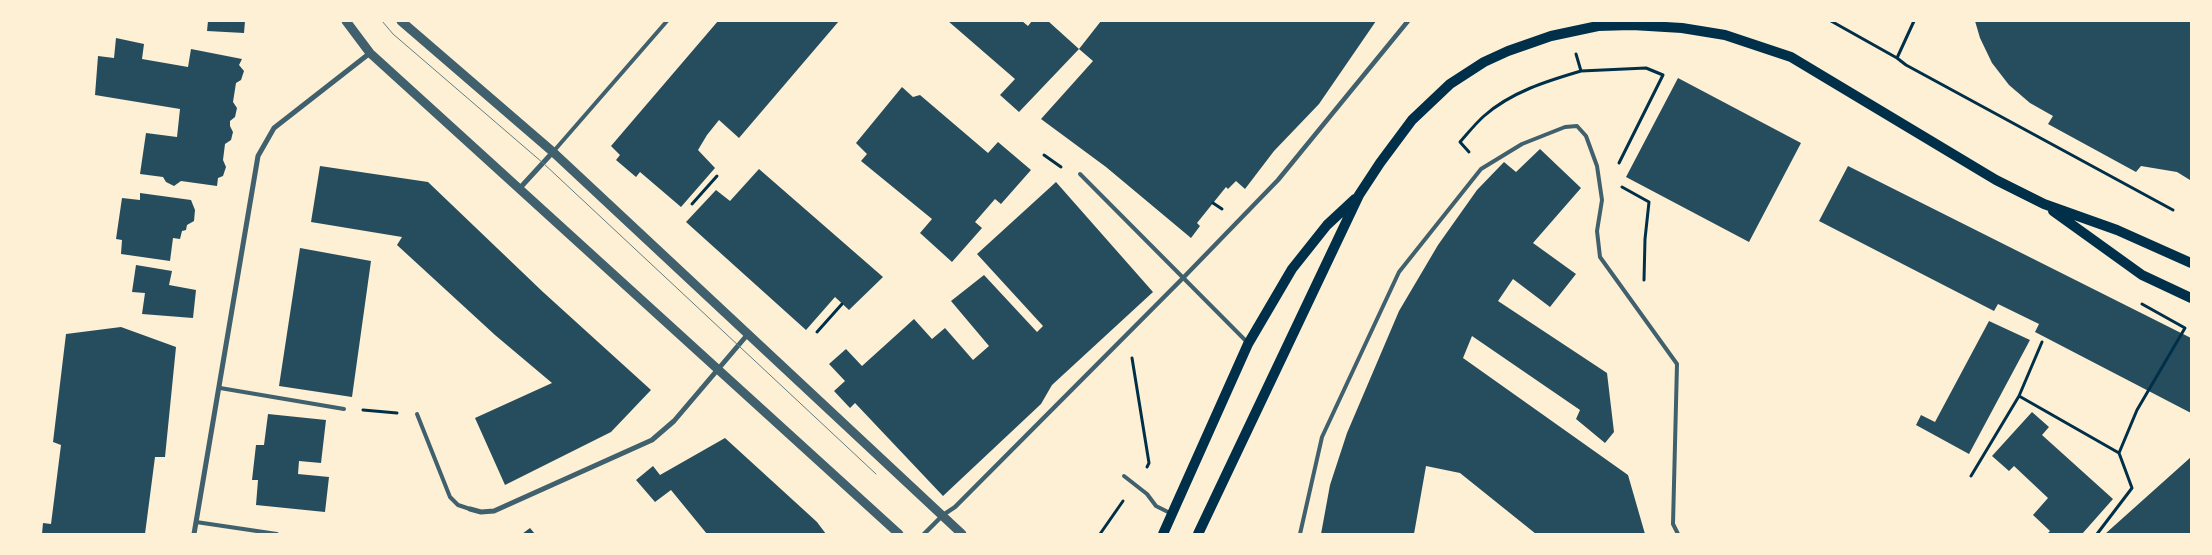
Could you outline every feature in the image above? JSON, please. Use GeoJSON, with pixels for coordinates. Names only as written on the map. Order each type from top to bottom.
{"type":"FeatureCollection","features":[{"type":"Feature","properties":{"kind":"main road"},"geometry":{"type":"LineString","coordinates":[[1198,534],[1359,195],[1380,163],[1412,120],[1450,84],[1484,62],[1508,51],[1570,31],[1598,26],[1632,25],[1682,28],[1725,35],[1791,57],[1996,180],[2044,204],[2117,230],[2191,263]]}},
{"type":"Feature","properties":{"kind":"main road"},"geometry":{"type":"LineString","coordinates":[[1163,534],[1248,344],[1292,269],[1327,225],[1359,195]]}},
{"type":"Feature","properties":{"kind":"main road"},"geometry":{"type":"LineString","coordinates":[[2044,204],[2142,275],[2191,298]]}},
{"type":"Feature","properties":{"kind":"street"},"geometry":{"type":"LineString","coordinates":[[346,21],[370,53],[716,370],[899,534]]}},
{"type":"Feature","properties":{"kind":"street"},"geometry":{"type":"LineString","coordinates":[[924,534],[943,515],[955,507],[1126,336],[1278,180],[1408,21]]}},
{"type":"Feature","properties":{"kind":"street"},"geometry":{"type":"LineString","coordinates":[[403,23],[553,152],[962,534]]}},
{"type":"Feature","properties":{"kind":"street"},"geometry":{"type":"LineString","coordinates":[[194,534],[258,156],[274,128],[370,53]]}},
{"type":"Feature","properties":{"kind":"street"},"geometry":{"type":"LineString","coordinates":[[519,189],[553,152]]}},
{"type":"Feature","properties":{"kind":"street"},"geometry":{"type":"LineString","coordinates":[[470,509],[481,512],[494,511],[652,440],[674,421],[748,334]]}},
{"type":"Feature","properties":{"kind":"lane"},"geometry":{"type":"LineString","coordinates":[[553,152],[667,21]]}},
{"type":"Feature","properties":{"kind":"lane"},"geometry":{"type":"LineString","coordinates":[[1300,534],[1322,438],[1398,272],[1481,169],[1522,144],[1565,127],[1577,126],[1586,136],[1597,166],[1600,183],[1602,200],[1597,231],[1600,257],[1621,289],[1677,364],[1673,524],[1678,534]]}},
{"type":"Feature","properties":{"kind":"lane"},"geometry":{"type":"LineString","coordinates":[[1080,174],[1248,344]]}},
{"type":"Feature","properties":{"kind":"lane"},"geometry":{"type":"LineString","coordinates":[[220,388],[344,409]]}},
{"type":"Feature","properties":{"kind":"lane"},"geometry":{"type":"LineString","coordinates":[[417,414],[450,497],[458,505],[470,509]]}},
{"type":"Feature","properties":{"kind":"lane"},"geometry":{"type":"LineString","coordinates":[[1124,476],[1147,494],[1156,506],[1172,514]]}},
{"type":"Feature","properties":{"kind":"lane"},"geometry":{"type":"LineString","coordinates":[[196,522],[277,534]]}},
{"type":"Feature","properties":{"kind":"path"},"geometry":{"type":"LineString","coordinates":[[1831,21],[1906,65],[2173,210]]}},
{"type":"Feature","properties":{"kind":"path"},"geometry":{"type":"LineString","coordinates":[[1897,58],[1914,21]]}},
{"type":"Feature","properties":{"kind":"path"},"geometry":{"type":"LineString","coordinates":[[1570,31],[1581,71]]}},
{"type":"Feature","properties":{"kind":"path"},"geometry":{"type":"LineString","coordinates":[[1481,169],[1460,142],[1484,116],[1507,99],[1538,84],[1581,71],[1646,68],[1662,75],[1614,172]]}},
{"type":"Feature","properties":{"kind":"path"},"geometry":{"type":"LineString","coordinates":[[692,204],[717,176]]}},
{"type":"Feature","properties":{"kind":"path"},"geometry":{"type":"LineString","coordinates":[[1618,185],[1649,202],[1645,239],[1644,286]]}},
{"type":"Feature","properties":{"kind":"path"},"geometry":{"type":"LineString","coordinates":[[2119,453],[2137,410],[2185,328],[2139,302]]}},
{"type":"Feature","properties":{"kind":"path"},"geometry":{"type":"LineString","coordinates":[[817,332],[842,304]]}},
{"type":"Feature","properties":{"kind":"path"},"geometry":{"type":"LineString","coordinates":[[1100,534],[1149,463],[1132,357],[1126,336]]}},
{"type":"Feature","properties":{"kind":"path"},"geometry":{"type":"LineString","coordinates":[[1971,476],[2019,396],[2042,342]]}},
{"type":"Feature","properties":{"kind":"path"},"geometry":{"type":"LineString","coordinates":[[2019,396],[2119,453],[2132,488],[2097,534]]}},
{"type":"Feature","properties":{"kind":"path"},"geometry":{"type":"LineString","coordinates":[[344,409],[417,414]]}},
{"type":"Feature","properties":{"kind":"building"},"geometry":{"type":"Polygon","coordinates":[[[208,21],[245,21],[244,33],[207,31],[208,21]]]}},
{"type":"Feature","properties":{"kind":"building"},"geometry":{"type":"Polygon","coordinates":[[[718,21],[839,21],[739,138],[719,120],[698,150],[715,168],[681,207],[640,172],[636,177],[616,160],[620,155],[611,146],[718,21]]]}},
{"type":"Feature","properties":{"kind":"building"},"geometry":{"type":"Polygon","coordinates":[[[948,21],[1022,21],[1028,26],[1032,21],[1048,21],[1079,49],[1019,112],[1000,95],[1015,79],[948,21]]]}},
{"type":"Feature","properties":{"kind":"building"},"geometry":{"type":"Polygon","coordinates":[[[1101,21],[1376,21],[1319,104],[1274,151],[1245,189],[1236,181],[1228,189],[1226,187],[1197,223],[1200,226],[1191,238],[1106,167],[1041,119],[1093,61],[1079,49],[1101,21]]]}},
{"type":"Feature","properties":{"kind":"building"},"geometry":{"type":"Polygon","coordinates":[[[1975,21],[2191,21],[2190,180],[2177,172],[2141,166],[2136,172],[2048,124],[2053,116],[2030,103],[2009,85],[1992,63],[1980,38],[1975,21]]]}},
{"type":"Feature","properties":{"kind":"building"},"geometry":{"type":"Polygon","coordinates":[[[116,38],[144,44],[142,59],[188,67],[191,49],[242,59],[239,65],[244,71],[241,80],[236,83],[233,102],[237,108],[235,117],[230,121],[233,132],[231,140],[225,144],[223,160],[226,167],[223,176],[218,178],[217,186],[181,181],[174,186],[166,182],[163,177],[140,174],[146,133],[177,137],[180,109],[95,95],[98,56],[114,58],[116,38]]]}},
{"type":"Feature","properties":{"kind":"building"},"geometry":{"type":"Polygon","coordinates":[[[1678,78],[1801,143],[1749,242],[1626,177],[1678,78]]]}},
{"type":"Feature","properties":{"kind":"building"},"geometry":{"type":"Polygon","coordinates":[[[902,87],[913,97],[920,95],[988,153],[998,142],[1031,170],[1001,204],[995,199],[975,222],[982,228],[952,262],[920,233],[932,219],[861,161],[867,154],[856,143],[902,87]]]}},
{"type":"Feature","properties":{"kind":"building"},"geometry":{"type":"Polygon","coordinates":[[[1540,149],[1581,188],[1533,243],[1576,274],[1550,307],[1513,279],[1498,301],[1607,373],[1614,432],[1605,443],[1576,419],[1580,410],[1472,336],[1463,358],[1628,475],[1645,534],[1536,534],[1460,473],[1426,466],[1414,534],[1321,534],[1330,485],[1347,433],[1399,311],[1438,245],[1477,190],[1504,162],[1516,172],[1540,149]]]}},
{"type":"Feature","properties":{"kind":"building"},"geometry":{"type":"Polygon","coordinates":[[[320,166],[428,182],[543,292],[651,390],[611,432],[505,485],[475,418],[552,383],[495,335],[397,245],[402,237],[311,222],[320,166]]]}},
{"type":"Feature","properties":{"kind":"building"},"geometry":{"type":"Polygon","coordinates":[[[1848,166],[2191,338],[2191,413],[2035,332],[2039,324],[1998,304],[1994,311],[1819,221],[1848,166]]]}},
{"type":"Feature","properties":{"kind":"building"},"geometry":{"type":"Polygon","coordinates":[[[759,169],[883,277],[849,310],[835,297],[806,330],[686,222],[716,190],[730,201],[759,169]]]}},
{"type":"Feature","properties":{"kind":"building"},"geometry":{"type":"Polygon","coordinates":[[[1056,182],[1153,292],[1052,385],[1041,404],[943,496],[855,403],[850,408],[834,391],[845,381],[829,364],[846,349],[862,366],[914,319],[932,339],[945,328],[973,360],[989,346],[951,301],[984,275],[1037,332],[1043,326],[977,254],[1056,182]]]}},
{"type":"Feature","properties":{"kind":"building"},"geometry":{"type":"Polygon","coordinates":[[[140,193],[191,200],[195,210],[194,221],[187,225],[186,230],[182,231],[180,239],[173,238],[170,261],[121,254],[122,240],[116,239],[122,198],[140,200],[140,193]]]}},
{"type":"Feature","properties":{"kind":"building"},"geometry":{"type":"Polygon","coordinates":[[[300,248],[371,261],[352,397],[279,386],[300,248]]]}},
{"type":"Feature","properties":{"kind":"building"},"geometry":{"type":"Polygon","coordinates":[[[136,265],[172,271],[169,285],[196,290],[193,318],[142,314],[145,293],[132,292],[136,265]]]}},
{"type":"Feature","properties":{"kind":"building"},"geometry":{"type":"Polygon","coordinates":[[[1989,321],[2030,340],[1969,454],[1916,425],[1921,415],[1935,422],[1989,321]]]}},
{"type":"Feature","properties":{"kind":"building"},"geometry":{"type":"Polygon","coordinates":[[[121,327],[176,347],[165,457],[155,457],[145,534],[42,534],[43,523],[51,524],[61,445],[53,442],[66,334],[121,327]]]}},
{"type":"Feature","properties":{"kind":"building"},"geometry":{"type":"Polygon","coordinates":[[[2032,412],[2049,427],[2042,435],[2113,499],[2082,534],[2047,534],[2050,531],[2033,515],[2048,498],[2014,466],[2009,471],[1992,456],[2032,412]]]}},
{"type":"Feature","properties":{"kind":"building"},"geometry":{"type":"Polygon","coordinates":[[[268,414],[326,420],[321,463],[299,461],[298,474],[329,477],[325,512],[256,505],[258,480],[252,480],[256,445],[264,445],[268,414]]]}},
{"type":"Feature","properties":{"kind":"building"},"geometry":{"type":"Polygon","coordinates":[[[725,438],[817,522],[826,534],[707,534],[671,490],[655,502],[636,480],[653,466],[660,475],[725,438]]]}},
{"type":"Feature","properties":{"kind":"building"},"geometry":{"type":"Polygon","coordinates":[[[2191,457],[2191,534],[2105,534],[2191,457]]]}},
{"type":"Feature","properties":{"kind":"building"},"geometry":{"type":"Polygon","coordinates":[[[530,528],[535,534],[522,534],[530,528]]]}},
{"type":"Feature","properties":{"kind":"tram line"},"geometry":{"type":"LineString","coordinates":[[382,21],[393,34],[543,163],[876,474]]}}]}
